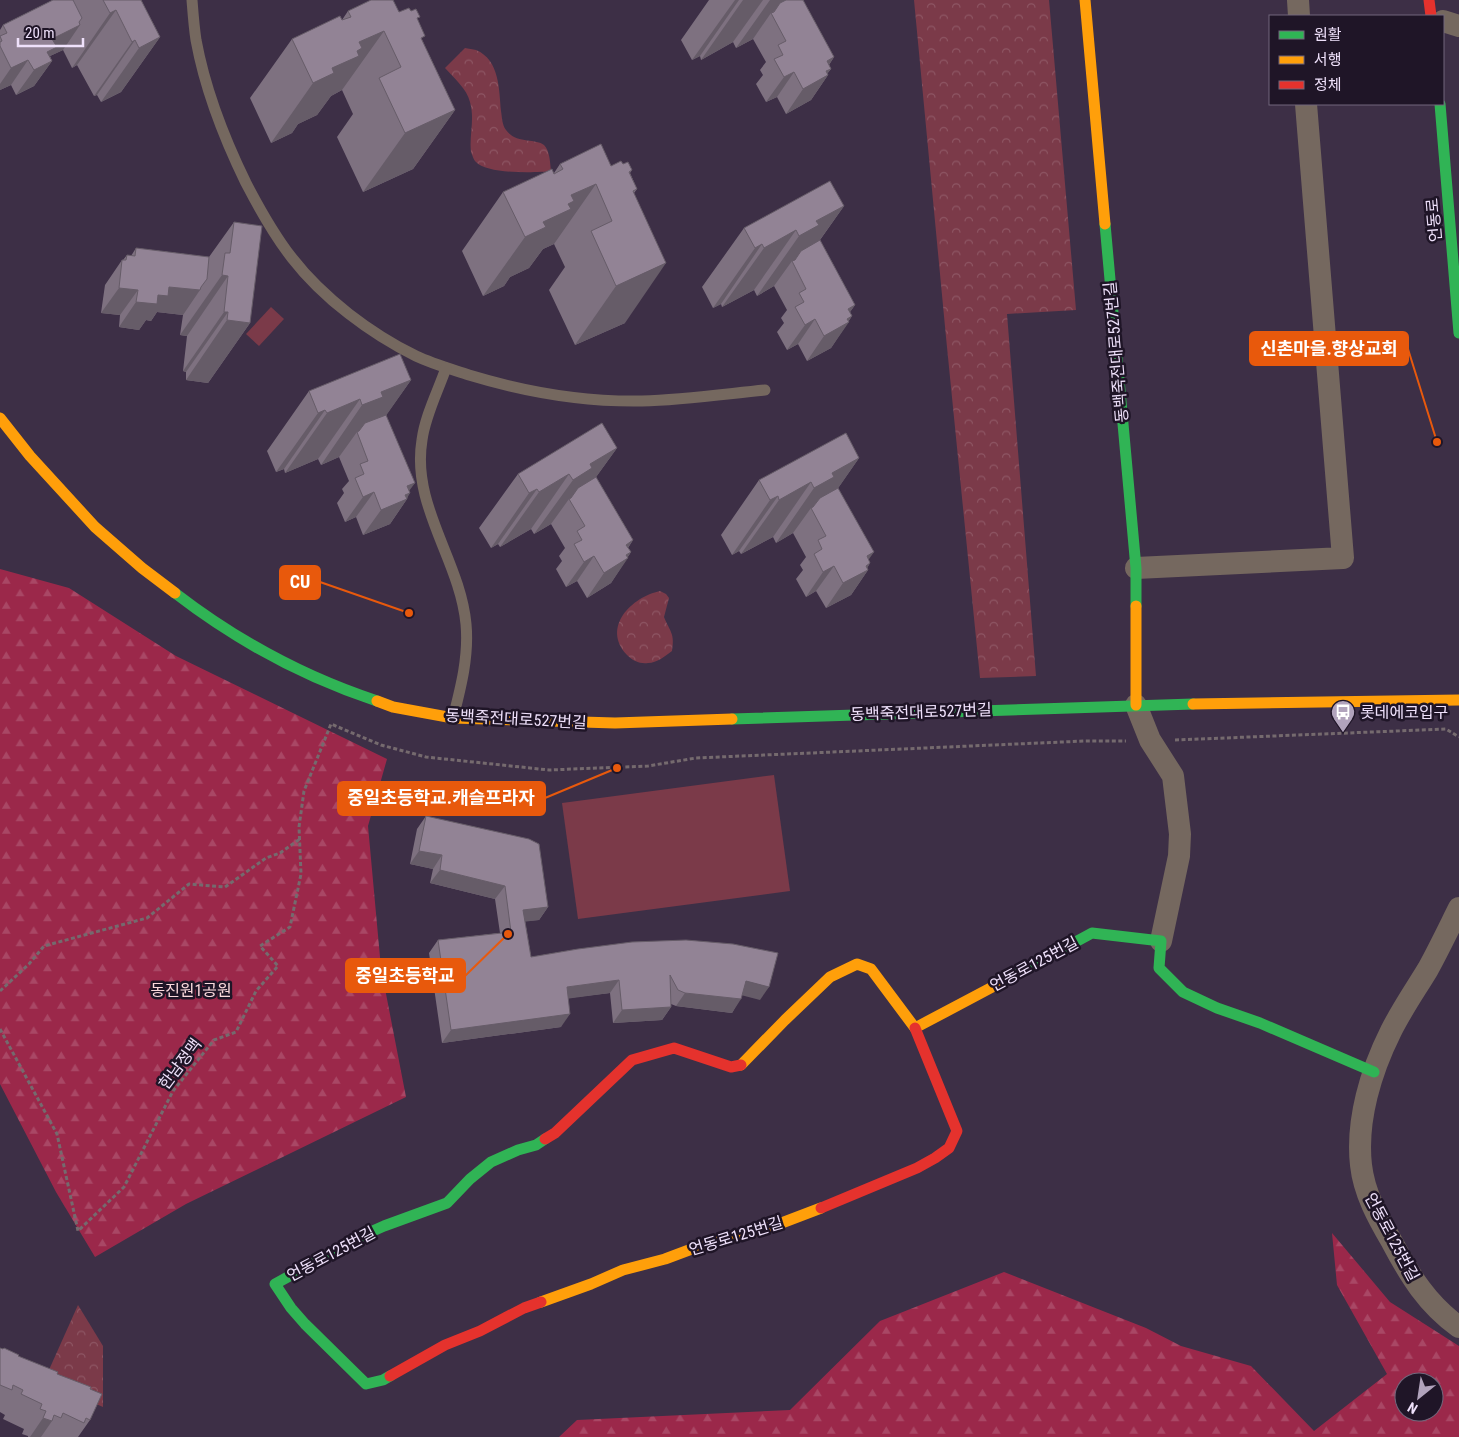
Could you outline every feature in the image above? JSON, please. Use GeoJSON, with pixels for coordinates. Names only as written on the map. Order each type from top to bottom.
{"type":"FeatureCollection","features":[{"type":"Feature","properties":{"kind":"street","name":"동백죽전대로527번길"},"geometry":{"type":"LineString","coordinates":[[1085,0],[1136,568],[1136,705]]}},
{"type":"Feature","properties":{"kind":"street"},"geometry":{"type":"LineString","coordinates":[[1298,0],[1299,15]]}},
{"type":"Feature","properties":{"kind":"street"},"geometry":{"type":"LineString","coordinates":[[1429,0],[1432,15]]}},
{"type":"Feature","properties":{"kind":"street"},"geometry":{"type":"LineString","coordinates":[[1444,21],[1459,26]]}},
{"type":"Feature","properties":{"kind":"street"},"geometry":{"type":"LineString","coordinates":[[1136,568],[1343,558],[1306,105]]}},
{"type":"Feature","properties":{"kind":"street","name":"언동로"},"geometry":{"type":"LineString","coordinates":[[1440,105],[1459,333]]}},
{"type":"Feature","properties":{"kind":"street","name":"동백죽전대로527번길"},"geometry":{"type":"LineString","coordinates":[[0,418],[30,456],[95,527],[142,568],[198,611],[262,651],[346,691],[393,706],[453,718],[615,723],[1136,705],[1459,700]]}},
{"type":"Feature","properties":{"kind":"street"},"geometry":{"type":"LineString","coordinates":[[1136,705],[1150,740],[1173,776],[1180,834],[1179,856],[1161,941],[1159,968],[1182,992],[1374,1072]]}},
{"type":"Feature","properties":{"kind":"street","name":"언동로125번길"},"geometry":{"type":"LineString","coordinates":[[1459,908],[1429,966],[1392,1030],[1374,1072],[1364,1107],[1360,1140],[1361,1166],[1365,1184],[1372,1205],[1386,1232],[1419,1288],[1435,1306],[1459,1327]]}},
{"type":"Feature","properties":{"kind":"street","name":"언동로125번길"},"geometry":{"type":"LineString","coordinates":[[915,1028],[1092,933],[1161,941]]}},
{"type":"Feature","properties":{"kind":"street","name":"언동로125번길"},"geometry":{"type":"LineString","coordinates":[[857,964],[870,969],[915,1028],[957,1131],[949,1148],[935,1158],[917,1168],[842,1200],[779,1224],[623,1270],[591,1284],[524,1308],[480,1331],[444,1346],[383,1380],[366,1384],[304,1324],[275,1284],[366,1234],[447,1203],[470,1179],[491,1162],[518,1150],[536,1145],[555,1133],[632,1060],[674,1048],[731,1067],[741,1065],[830,978],[857,964]]}},
{"type":"Feature","properties":{"kind":"lane"},"geometry":{"type":"LineString","coordinates":[[192,0],[196,37],[210,95],[238,167],[258,205],[292,258],[335,302],[364,324],[417,356],[446,368],[510,387],[561,396],[643,401],[766,390]]}},
{"type":"Feature","properties":{"kind":"lane"},"geometry":{"type":"LineString","coordinates":[[446,368],[422,440],[421,462],[422,485],[427,505],[457,582],[466,624],[466,650],[462,681],[453,718]]}},
{"type":"Feature","properties":{"kind":"path","name":"한남정맥"},"geometry":{"type":"LineString","coordinates":[[0,1029],[57,1134],[78,1231],[124,1187],[173,1091],[214,1040],[236,1032],[256,990],[278,966],[260,946],[290,927],[301,874],[299,827],[304,791],[331,724],[381,745],[426,757],[548,770],[648,766],[706,757],[1074,741],[1150,740]]}},
{"type":"Feature","properties":{"kind":"path"},"geometry":{"type":"LineString","coordinates":[[1150,740],[1446,729],[1459,737]]}},
{"type":"Feature","properties":{"kind":"path"},"geometry":{"type":"LineString","coordinates":[[0,991],[29,964],[44,946],[147,918],[189,884],[225,886],[266,858],[280,853],[300,839]]}},
{"type":"Feature","properties":{"kind":"green space"},"geometry":{"type":"Polygon","coordinates":[[[914,0],[1049,0],[1076,310],[1007,314],[1036,676],[980,678],[914,0]]]}},
{"type":"Feature","properties":{"kind":"green space"},"geometry":{"type":"Polygon","coordinates":[[[465,48],[476,50],[484,55],[494,68],[499,85],[502,121],[506,130],[520,139],[544,145],[549,154],[551,171],[500,171],[481,166],[475,161],[471,152],[472,115],[470,102],[463,88],[445,68],[465,48]]]}},
{"type":"Feature","properties":{"kind":"green space"},"geometry":{"type":"Polygon","coordinates":[[[271,307],[284,319],[259,346],[246,334],[271,307]]]}},
{"type":"Feature","properties":{"kind":"green space","name":"동진원1공원"},"geometry":{"type":"Polygon","coordinates":[[[0,569],[69,588],[176,656],[387,759],[368,826],[381,968],[406,1097],[186,1204],[95,1257],[56,1192],[0,1084],[0,569]]]}},
{"type":"Feature","properties":{"kind":"green space"},"geometry":{"type":"Polygon","coordinates":[[[660,591],[669,598],[664,617],[672,636],[672,651],[655,662],[639,662],[627,655],[620,644],[617,634],[619,624],[623,615],[630,607],[649,594],[660,591]]]}},
{"type":"Feature","properties":{"kind":"green space"},"geometry":{"type":"Polygon","coordinates":[[[774,775],[790,891],[578,919],[562,803],[774,775]]]}},
{"type":"Feature","properties":{"kind":"green space"},"geometry":{"type":"Polygon","coordinates":[[[1332,1233],[1390,1302],[1459,1346],[1459,1437],[559,1437],[577,1420],[790,1410],[880,1321],[1004,1272],[1146,1328],[1181,1346],[1251,1366],[1314,1431],[1387,1374],[1337,1285],[1332,1233]]]}},
{"type":"Feature","properties":{"kind":"green space"},"geometry":{"type":"Polygon","coordinates":[[[78,1305],[103,1346],[103,1407],[44,1381],[78,1305]]]}},
{"type":"Feature","properties":{"kind":"building"},"geometry":{"type":"Polygon","coordinates":[[[53,0],[73,0],[82,18],[79,22],[80,25],[52,39],[57,47],[47,52],[52,61],[34,70],[28,60],[11,68],[0,46],[2,41],[0,36],[7,33],[3,25],[53,0]]]}},
{"type":"Feature","properties":{"kind":"building"},"geometry":{"type":"Polygon","coordinates":[[[103,0],[141,0],[160,37],[139,48],[135,40],[132,42],[116,10],[110,13],[103,0]]]}},
{"type":"Feature","properties":{"kind":"building"},"geometry":{"type":"Polygon","coordinates":[[[371,0],[393,0],[399,12],[409,8],[411,11],[416,9],[420,17],[417,18],[425,36],[421,38],[455,110],[405,133],[379,78],[401,67],[384,31],[359,42],[362,48],[357,51],[359,56],[332,68],[334,73],[313,83],[292,39],[340,16],[342,20],[351,17],[348,11],[371,0]]]}},
{"type":"Feature","properties":{"kind":"building"},"geometry":{"type":"Polygon","coordinates":[[[786,0],[803,0],[834,57],[827,61],[831,69],[826,71],[828,75],[803,89],[794,72],[784,77],[774,59],[783,55],[778,45],[786,41],[771,13],[774,12],[780,3],[786,0]]]}},
{"type":"Feature","properties":{"kind":"building"},"geometry":{"type":"Polygon","coordinates":[[[601,144],[611,166],[621,161],[623,164],[628,162],[632,170],[629,172],[637,189],[633,191],[666,263],[616,286],[591,231],[612,221],[596,184],[571,195],[574,201],[568,204],[571,209],[543,222],[546,227],[525,237],[503,192],[552,169],[554,174],[563,169],[560,164],[601,144]]]}},
{"type":"Feature","properties":{"kind":"building"},"geometry":{"type":"Polygon","coordinates":[[[830,181],[844,206],[816,221],[819,225],[799,236],[796,230],[764,248],[762,244],[755,248],[744,228],[830,181]]]}},
{"type":"Feature","properties":{"kind":"building"},"geometry":{"type":"Polygon","coordinates":[[[234,222],[262,226],[250,323],[227,320],[228,312],[224,312],[228,276],[222,275],[225,253],[230,253],[234,222]]]}},
{"type":"Feature","properties":{"kind":"building"},"geometry":{"type":"Polygon","coordinates":[[[820,240],[855,305],[848,309],[852,316],[847,319],[849,322],[824,336],[815,319],[805,325],[795,307],[804,302],[799,293],[806,289],[792,261],[795,260],[801,251],[820,240]]]}},
{"type":"Feature","properties":{"kind":"building"},"geometry":{"type":"Polygon","coordinates":[[[136,248],[209,257],[207,279],[200,290],[169,287],[168,296],[158,295],[157,304],[136,302],[138,290],[119,288],[122,260],[126,260],[127,255],[135,256],[136,248]]]}},
{"type":"Feature","properties":{"kind":"building"},"geometry":{"type":"Polygon","coordinates":[[[400,354],[411,380],[381,392],[383,397],[362,405],[360,399],[327,413],[325,410],[318,413],[309,391],[400,354]]]}},
{"type":"Feature","properties":{"kind":"building"},"geometry":{"type":"Polygon","coordinates":[[[386,415],[415,483],[407,486],[410,493],[405,495],[407,499],[381,510],[374,492],[363,497],[355,478],[364,474],[360,464],[368,461],[357,432],[365,423],[386,415]]]}},
{"type":"Feature","properties":{"kind":"building"},"geometry":{"type":"Polygon","coordinates":[[[602,423],[617,448],[590,464],[592,468],[573,480],[569,474],[539,492],[537,489],[529,493],[518,474],[602,423]]]}},
{"type":"Feature","properties":{"kind":"building"},"geometry":{"type":"Polygon","coordinates":[[[846,433],[859,458],[832,473],[834,477],[814,488],[811,482],[779,500],[778,496],[770,500],[759,480],[846,433]]]}},
{"type":"Feature","properties":{"kind":"building"},"geometry":{"type":"Polygon","coordinates":[[[596,477],[633,540],[626,545],[631,552],[626,555],[628,558],[604,573],[594,556],[584,562],[574,544],[582,540],[577,531],[585,526],[569,499],[578,488],[596,477]]]}},
{"type":"Feature","properties":{"kind":"building"},"geometry":{"type":"Polygon","coordinates":[[[838,488],[874,552],[867,556],[870,563],[866,566],[868,570],[843,583],[834,566],[823,572],[814,554],[822,549],[818,540],[826,536],[811,508],[820,498],[838,488]]]}},
{"type":"Feature","properties":{"kind":"building"},"geometry":{"type":"Polygon","coordinates":[[[426,816],[529,839],[539,844],[548,907],[523,910],[531,957],[632,942],[686,940],[733,944],[778,953],[769,987],[746,981],[741,999],[685,993],[678,990],[670,975],[671,1007],[622,1010],[619,980],[567,987],[570,1014],[451,1030],[438,940],[511,932],[505,886],[440,870],[442,855],[419,851],[426,816]]]}},
{"type":"Feature","properties":{"kind":"building"},"geometry":{"type":"Polygon","coordinates":[[[0,1348],[4,1348],[18,1356],[58,1372],[57,1374],[91,1387],[90,1389],[102,1394],[90,1420],[86,1418],[84,1423],[63,1413],[61,1418],[54,1415],[52,1421],[43,1418],[46,1411],[40,1409],[42,1404],[21,1394],[23,1390],[13,1385],[12,1390],[0,1385],[0,1348]]]}},
{"type":"Feature","properties":{"kind":"traffic: fast"},"geometry":{"type":"LineString","coordinates":[[1440,105],[1459,333]]}},
{"type":"Feature","properties":{"kind":"traffic: fast"},"geometry":{"type":"LineString","coordinates":[[1105,224],[1136,568],[1136,606]]}},
{"type":"Feature","properties":{"kind":"traffic: fast"},"geometry":{"type":"LineString","coordinates":[[175,593],[222,626],[272,656],[323,681],[377,701]]}},
{"type":"Feature","properties":{"kind":"traffic: fast"},"geometry":{"type":"LineString","coordinates":[[732,719],[1193,704]]}},
{"type":"Feature","properties":{"kind":"traffic: fast"},"geometry":{"type":"LineString","coordinates":[[998,984],[1092,933],[1161,941],[1159,968],[1183,992],[1217,1008],[1260,1023],[1374,1072]]}},
{"type":"Feature","properties":{"kind":"traffic: fast"},"geometry":{"type":"LineString","coordinates":[[390,1376],[383,1380],[366,1384],[305,1324],[291,1308],[275,1284],[366,1234],[447,1203],[470,1179],[491,1162],[518,1150],[536,1145],[545,1139]]}},
{"type":"Feature","properties":{"kind":"traffic: slow"},"geometry":{"type":"LineString","coordinates":[[1085,0],[1105,224]]}},
{"type":"Feature","properties":{"kind":"traffic: slow"},"geometry":{"type":"LineString","coordinates":[[0,418],[30,456],[95,527],[142,568],[175,593]]}},
{"type":"Feature","properties":{"kind":"traffic: slow"},"geometry":{"type":"LineString","coordinates":[[1136,606],[1136,705]]}},
{"type":"Feature","properties":{"kind":"traffic: slow"},"geometry":{"type":"LineString","coordinates":[[1193,704],[1459,700]]}},
{"type":"Feature","properties":{"kind":"traffic: slow"},"geometry":{"type":"LineString","coordinates":[[377,701],[393,707],[453,718],[615,723],[732,719]]}},
{"type":"Feature","properties":{"kind":"traffic: slow"},"geometry":{"type":"LineString","coordinates":[[741,1065],[830,977],[857,964],[871,969],[915,1028],[998,984]]}},
{"type":"Feature","properties":{"kind":"traffic: slow"},"geometry":{"type":"LineString","coordinates":[[541,1302],[623,1270],[779,1224],[821,1208]]}},
{"type":"Feature","properties":{"kind":"traffic: jam"},"geometry":{"type":"LineString","coordinates":[[1429,0],[1431,15]]}},
{"type":"Feature","properties":{"kind":"traffic: jam"},"geometry":{"type":"LineString","coordinates":[[821,1208],[917,1168],[949,1148],[957,1131],[915,1028]]}},
{"type":"Feature","properties":{"kind":"traffic: jam"},"geometry":{"type":"LineString","coordinates":[[545,1139],[555,1133],[632,1060],[674,1048],[731,1067],[741,1065]]}},
{"type":"Feature","properties":{"kind":"traffic: jam"},"geometry":{"type":"LineString","coordinates":[[390,1376],[445,1345],[480,1331],[524,1308],[541,1302]]}},
{"type":"Feature","properties":{"kind":"place","name":"신촌마을.향상교회"},"geometry":{"type":"Point","coordinates":[1437,442]}},
{"type":"Feature","properties":{"kind":"place","name":"CU"},"geometry":{"type":"Point","coordinates":[409,613]}},
{"type":"Feature","properties":{"kind":"place","name":"롯데에코입구"},"geometry":{"type":"Point","coordinates":[1343,733]}},
{"type":"Feature","properties":{"kind":"place","name":"중일초등학교.캐슬프라자"},"geometry":{"type":"Point","coordinates":[617,768]}},
{"type":"Feature","properties":{"kind":"place","name":"중일초등학교"},"geometry":{"type":"Point","coordinates":[508,934]}}]}
